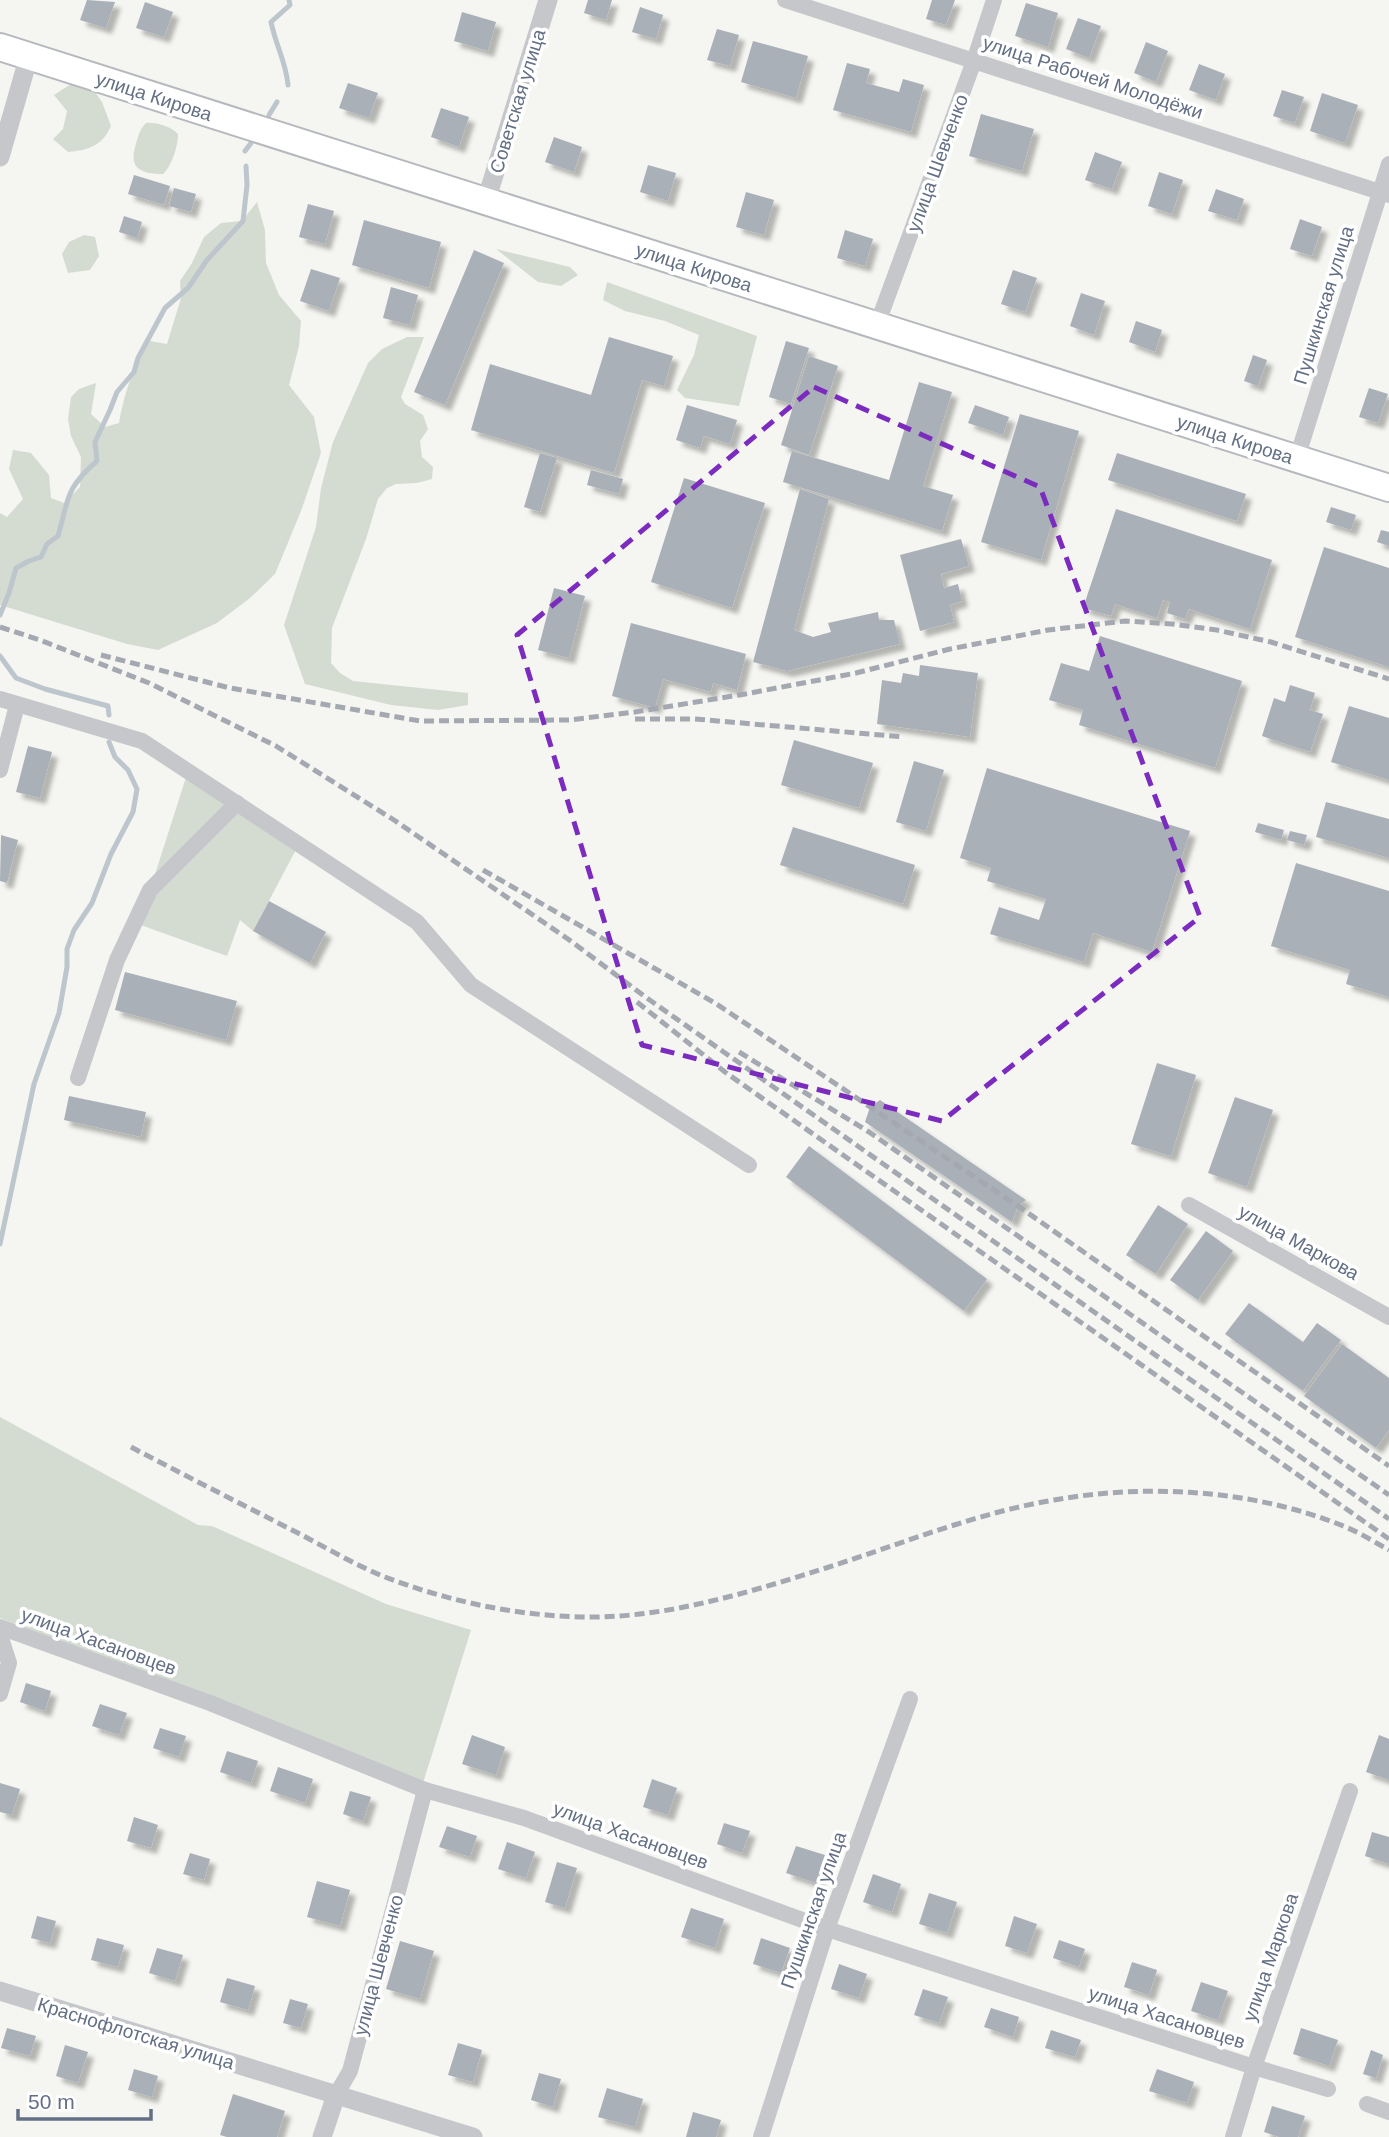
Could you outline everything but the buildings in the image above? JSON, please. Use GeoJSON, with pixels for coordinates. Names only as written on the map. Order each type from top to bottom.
{"type":"FeatureCollection","features":[{"type":"Feature","properties":{"kind":"main road","name":"улица Кирова"},"geometry":{"type":"LineString","coordinates":[[0,47],[1389,488]]}},
{"type":"Feature","properties":{"kind":"street","name":"Советская улица"},"geometry":{"type":"LineString","coordinates":[[486,201],[548,0]]}},
{"type":"Feature","properties":{"kind":"street","name":"улица Рабочей Молодёжи"},"geometry":{"type":"LineString","coordinates":[[785,0],[1385,193]]}},
{"type":"Feature","properties":{"kind":"street","name":"улица Шевченко"},"geometry":{"type":"LineString","coordinates":[[877,325],[994,0]]}},
{"type":"Feature","properties":{"kind":"street"},"geometry":{"type":"LineString","coordinates":[[0,158],[29,56]]}},
{"type":"Feature","properties":{"kind":"street","name":"Пушкинская улица"},"geometry":{"type":"LineString","coordinates":[[1297,458],[1385,193],[1389,164]]}},
{"type":"Feature","properties":{"kind":"street"},"geometry":{"type":"LineString","coordinates":[[0,699],[142,741],[417,922],[471,985],[749,1165]]}},
{"type":"Feature","properties":{"kind":"street"},"geometry":{"type":"LineString","coordinates":[[0,769],[17,705]]}},
{"type":"Feature","properties":{"kind":"street"},"geometry":{"type":"LineString","coordinates":[[78,1078],[117,960],[150,890],[237,803]]}},
{"type":"Feature","properties":{"kind":"street","name":"улица Маркова"},"geometry":{"type":"LineString","coordinates":[[1189,1205],[1389,1317]]}},
{"type":"Feature","properties":{"kind":"street","name":"улица Хасановцев"},"geometry":{"type":"LineString","coordinates":[[0,1627],[209,1703],[425,1790],[524,1818],[827,1929],[1328,2089]]}},
{"type":"Feature","properties":{"kind":"street"},"geometry":{"type":"LineString","coordinates":[[0,1634],[9,1663],[0,1695]]}},
{"type":"Feature","properties":{"kind":"street","name":"Пушкинская улица"},"geometry":{"type":"LineString","coordinates":[[761,2137],[827,1929],[910,1699]]}},
{"type":"Feature","properties":{"kind":"street","name":"улица Шевченко"},"geometry":{"type":"LineString","coordinates":[[322,2137],[336,2095],[350,2071],[425,1790]]}},
{"type":"Feature","properties":{"kind":"street","name":"улица Маркова"},"geometry":{"type":"LineString","coordinates":[[1233,2137],[1254,2067],[1350,1791]]}},
{"type":"Feature","properties":{"kind":"street","name":"Краснофлотская улица"},"geometry":{"type":"LineString","coordinates":[[0,1991],[472,2137]]}},
{"type":"Feature","properties":{"kind":"street"},"geometry":{"type":"LineString","coordinates":[[1367,2104],[1389,2112]]}},
{"type":"Feature","properties":{"kind":"highlighted area"},"geometry":{"type":"Polygon","coordinates":[[[814,387],[1040,487],[1200,917],[942,1121],[642,1045],[517,635],[814,387]]]}},
{"type":"Feature","properties":{"kind":"shaded area"},"geometry":{"type":"Polygon","coordinates":[[[71,84],[92,88],[102,102],[111,126],[94,146],[68,152],[53,139],[63,129],[67,111],[54,95],[71,84]]]}},
{"type":"Feature","properties":{"kind":"shaded area"},"geometry":{"type":"Polygon","coordinates":[[[146,123],[163,125],[178,134],[174,155],[163,174],[142,171],[135,164],[134,152],[146,123]]]}},
{"type":"Feature","properties":{"kind":"shaded area"},"geometry":{"type":"Polygon","coordinates":[[[257,202],[265,230],[266,263],[279,295],[301,321],[299,346],[289,385],[314,417],[321,453],[275,574],[250,598],[217,623],[158,650],[127,644],[0,605],[0,513],[7,517],[23,499],[9,469],[13,450],[31,453],[49,475],[51,498],[64,503],[80,487],[81,457],[71,436],[68,419],[71,397],[79,389],[96,383],[91,414],[105,427],[119,423],[130,380],[150,341],[167,344],[181,298],[180,281],[204,237],[221,223],[242,221],[257,202]]]}},
{"type":"Feature","properties":{"kind":"shaded area"},"geometry":{"type":"Polygon","coordinates":[[[84,235],[95,237],[99,256],[90,270],[68,273],[62,254],[69,242],[84,235]]]}},
{"type":"Feature","properties":{"kind":"shaded area"},"geometry":{"type":"Polygon","coordinates":[[[496,249],[570,267],[578,275],[561,286],[538,282],[496,249]]]}},
{"type":"Feature","properties":{"kind":"shaded area"},"geometry":{"type":"Polygon","coordinates":[[[607,282],[757,336],[739,406],[685,398],[677,390],[694,355],[699,335],[665,321],[625,311],[603,300],[607,282]]]}},
{"type":"Feature","properties":{"kind":"shaded area"},"geometry":{"type":"Polygon","coordinates":[[[407,337],[424,337],[401,397],[405,404],[423,415],[428,429],[420,441],[422,457],[433,467],[432,479],[396,484],[387,488],[378,499],[366,539],[332,628],[331,663],[353,681],[468,693],[468,705],[438,710],[391,705],[305,684],[284,625],[316,527],[321,488],[333,442],[368,363],[382,349],[407,337]]]}},
{"type":"Feature","properties":{"kind":"shaded area"},"geometry":{"type":"Polygon","coordinates":[[[188,771],[299,844],[253,931],[240,920],[227,956],[135,923],[150,890],[188,771]]]}},
{"type":"Feature","properties":{"kind":"shaded area"},"geometry":{"type":"Polygon","coordinates":[[[0,1417],[198,1525],[212,1526],[386,1604],[471,1630],[423,1783],[0,1618],[0,1417]]]}},
{"type":"Feature","properties":{"kind":"waterway"},"geometry":{"type":"LineString","coordinates":[[288,85],[271,22],[290,5],[289,0]]}},
{"type":"Feature","properties":{"kind":"waterway"},"geometry":{"type":"LineString","coordinates":[[269,115],[277,102]]}},
{"type":"Feature","properties":{"kind":"waterway"},"geometry":{"type":"LineString","coordinates":[[245,151],[251,143]]}},
{"type":"Feature","properties":{"kind":"waterway"},"geometry":{"type":"LineString","coordinates":[[0,615],[16,568],[41,557],[47,544],[58,536],[73,487],[97,461],[95,442],[117,392],[134,372],[138,358],[165,308],[188,288],[207,260],[243,221],[246,166]]}},
{"type":"Feature","properties":{"kind":"waterway"},"geometry":{"type":"LineString","coordinates":[[0,656],[16,678],[108,706],[109,715]]}},
{"type":"Feature","properties":{"kind":"waterway"},"geometry":{"type":"LineString","coordinates":[[0,1244],[34,1084],[59,1013],[67,967],[67,949],[74,930],[92,903],[111,854],[133,812],[137,789],[128,770],[115,757],[109,742]]}},
{"type":"Feature","properties":{"kind":"railway"},"geometry":{"type":"LineString","coordinates":[[101,655],[230,688],[420,721],[569,720],[635,712],[856,673],[950,649],[1048,630],[1125,621],[1217,630],[1271,642],[1389,679]]}},
{"type":"Feature","properties":{"kind":"railway"},"geometry":{"type":"LineString","coordinates":[[0,627],[149,683],[276,746],[394,820],[568,939],[644,996],[1389,1519]]}},
{"type":"Feature","properties":{"kind":"railway"},"geometry":{"type":"LineString","coordinates":[[635,719],[695,719],[904,737]]}},
{"type":"Feature","properties":{"kind":"railway"},"geometry":{"type":"LineString","coordinates":[[483,870],[715,1003],[1018,1206],[1389,1466]]}},
{"type":"Feature","properties":{"kind":"railway"},"geometry":{"type":"LineString","coordinates":[[637,1002],[725,1072],[1389,1539]]}},
{"type":"Feature","properties":{"kind":"railway"},"geometry":{"type":"LineString","coordinates":[[739,1052],[869,1132],[1389,1495]]}},
{"type":"Feature","properties":{"kind":"railway"},"geometry":{"type":"LineString","coordinates":[[131,1447],[385,1577],[463,1601],[544,1615],[599,1617],[686,1607],[771,1585],[996,1513],[1054,1500],[1128,1492],[1203,1493],[1278,1505],[1348,1528],[1389,1550]]}}]}
